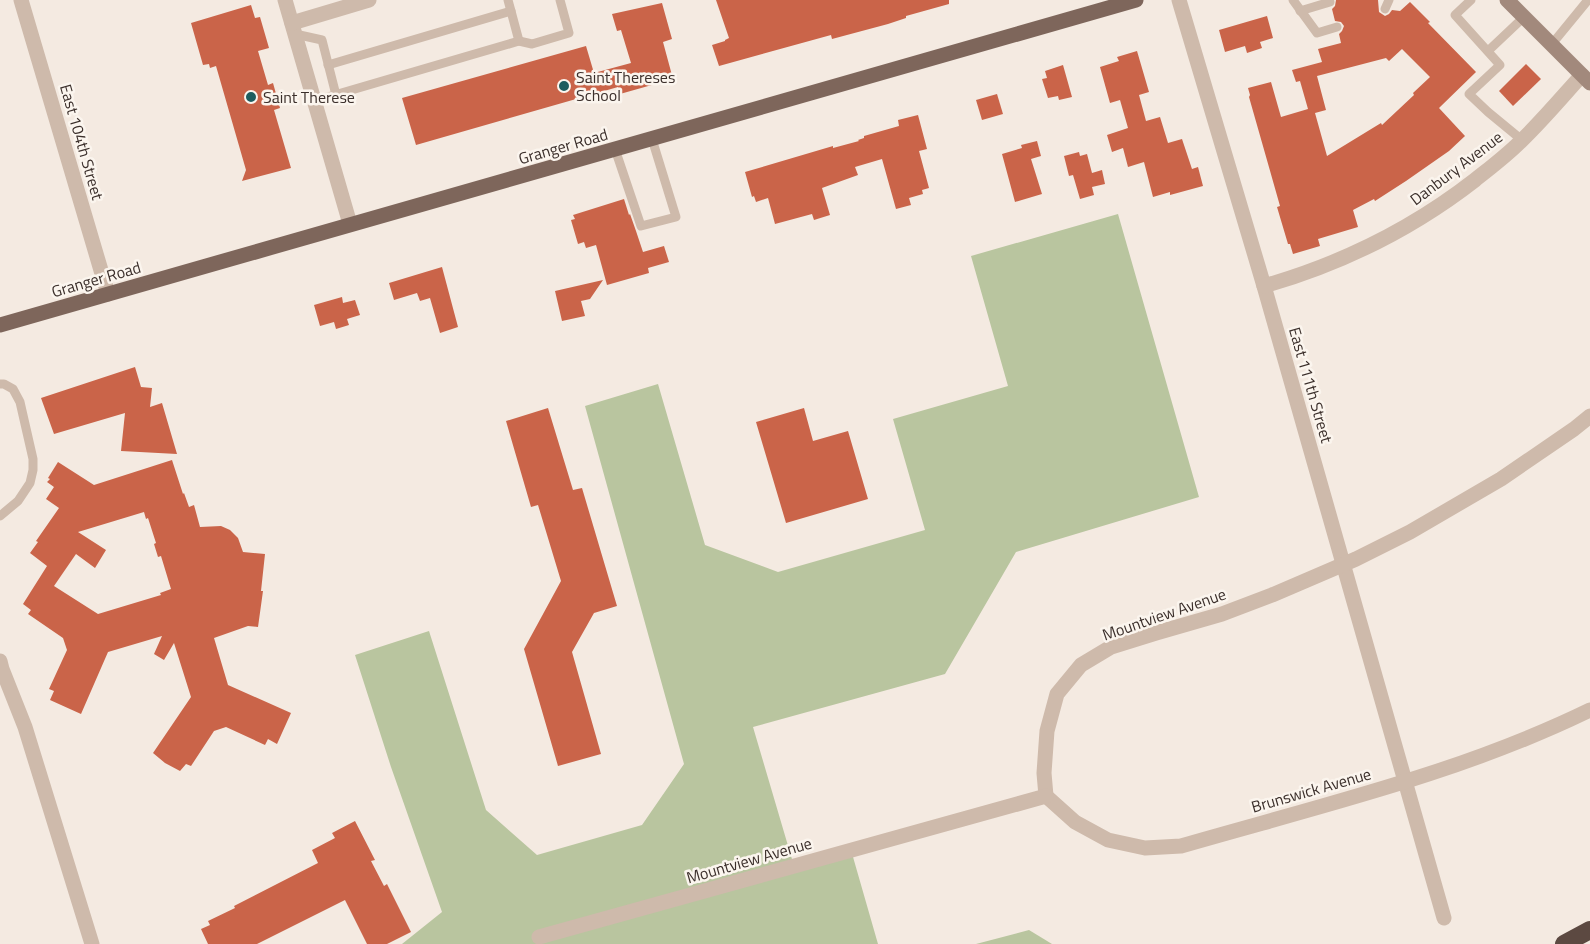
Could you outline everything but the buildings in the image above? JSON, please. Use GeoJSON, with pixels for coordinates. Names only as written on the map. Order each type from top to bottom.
{"type":"FeatureCollection","features":[{"type":"Feature","properties":{"kind":"highway"},"geometry":{"type":"LineString","coordinates":[[1564,944],[1590,930]]}},
{"type":"Feature","properties":{"kind":"main road","name":"Granger Road"},"geometry":{"type":"LineString","coordinates":[[0,325],[1136,0]]}},
{"type":"Feature","properties":{"kind":"main road"},"geometry":{"type":"LineString","coordinates":[[1507,0],[1586,79]]}},
{"type":"Feature","properties":{"kind":"street","name":"East 104th Street"},"geometry":{"type":"LineString","coordinates":[[21,0],[108,294]]}},
{"type":"Feature","properties":{"kind":"street"},"geometry":{"type":"LineString","coordinates":[[285,0],[350,224]]}},
{"type":"Feature","properties":{"kind":"street"},"geometry":{"type":"LineString","coordinates":[[293,28],[369,0]]}},
{"type":"Feature","properties":{"kind":"street","name":"East 111th Street"},"geometry":{"type":"LineString","coordinates":[[1179,0],[1264,286],[1444,918]]}},
{"type":"Feature","properties":{"kind":"street","name":"Danbury Avenue"},"geometry":{"type":"LineString","coordinates":[[1264,286],[1317,270],[1378,243],[1444,203],[1497,162],[1586,79]]}},
{"type":"Feature","properties":{"kind":"street","name":"Mountview Avenue"},"geometry":{"type":"LineString","coordinates":[[539,937],[1046,796],[1044,773],[1047,731],[1057,694],[1081,665],[1112,647],[1222,614],[1343,565],[1410,532],[1501,478],[1590,416]]}},
{"type":"Feature","properties":{"kind":"street"},"geometry":{"type":"LineString","coordinates":[[0,661],[25,727],[92,944]]}},
{"type":"Feature","properties":{"kind":"street","name":"Brunswick Avenue"},"geometry":{"type":"LineString","coordinates":[[1046,796],[1075,822],[1108,840],[1145,848],[1181,846],[1405,782],[1497,750],[1590,710]]}},
{"type":"Feature","properties":{"kind":"lane"},"geometry":{"type":"LineString","coordinates":[[508,0],[519,41]]}},
{"type":"Feature","properties":{"kind":"lane"},"geometry":{"type":"LineString","coordinates":[[314,101],[519,41],[532,44],[569,33],[560,0]]}},
{"type":"Feature","properties":{"kind":"lane"},"geometry":{"type":"LineString","coordinates":[[1293,0],[1317,33],[1337,27]]}},
{"type":"Feature","properties":{"kind":"lane"},"geometry":{"type":"LineString","coordinates":[[1471,0],[1455,15],[1500,64],[1470,94],[1522,140]]}},
{"type":"Feature","properties":{"kind":"lane"},"geometry":{"type":"LineString","coordinates":[[1552,44],[1586,1]]}},
{"type":"Feature","properties":{"kind":"lane"},"geometry":{"type":"LineString","coordinates":[[1300,11],[1330,2]]}},
{"type":"Feature","properties":{"kind":"lane"},"geometry":{"type":"LineString","coordinates":[[328,65],[511,11]]}},
{"type":"Feature","properties":{"kind":"lane"},"geometry":{"type":"LineString","coordinates":[[1488,51],[1524,17]]}},
{"type":"Feature","properties":{"kind":"lane"},"geometry":{"type":"LineString","coordinates":[[293,28],[322,40],[336,94]]}},
{"type":"Feature","properties":{"kind":"lane"},"geometry":{"type":"LineString","coordinates":[[615,149],[641,226],[676,217],[652,139]]}},
{"type":"Feature","properties":{"kind":"lane"},"geometry":{"type":"LineString","coordinates":[[0,516],[18,501],[30,483],[33,470],[33,459],[20,402],[13,389],[2,384]]}},
{"type":"Feature","properties":{"kind":"green space"},"geometry":{"type":"Polygon","coordinates":[[[1118,214],[1199,497],[1016,552],[945,674],[753,727],[794,866],[851,850],[878,944],[402,944],[442,912],[391,767],[355,655],[429,631],[486,810],[537,855],[642,825],[684,764],[585,406],[658,384],[705,545],[778,572],[925,530],[893,419],[1008,386],[971,256],[1118,214]]]}},
{"type":"Feature","properties":{"kind":"green space"},"geometry":{"type":"Polygon","coordinates":[[[1029,930],[1052,944],[976,944],[1029,930]]]}},
{"type":"Feature","properties":{"kind":"place","name":"Saint Thereses School"},"geometry":{"type":"Point","coordinates":[564,86]}},
{"type":"Feature","properties":{"kind":"place","name":"Saint Therese"},"geometry":{"type":"Point","coordinates":[251,97]}}]}
